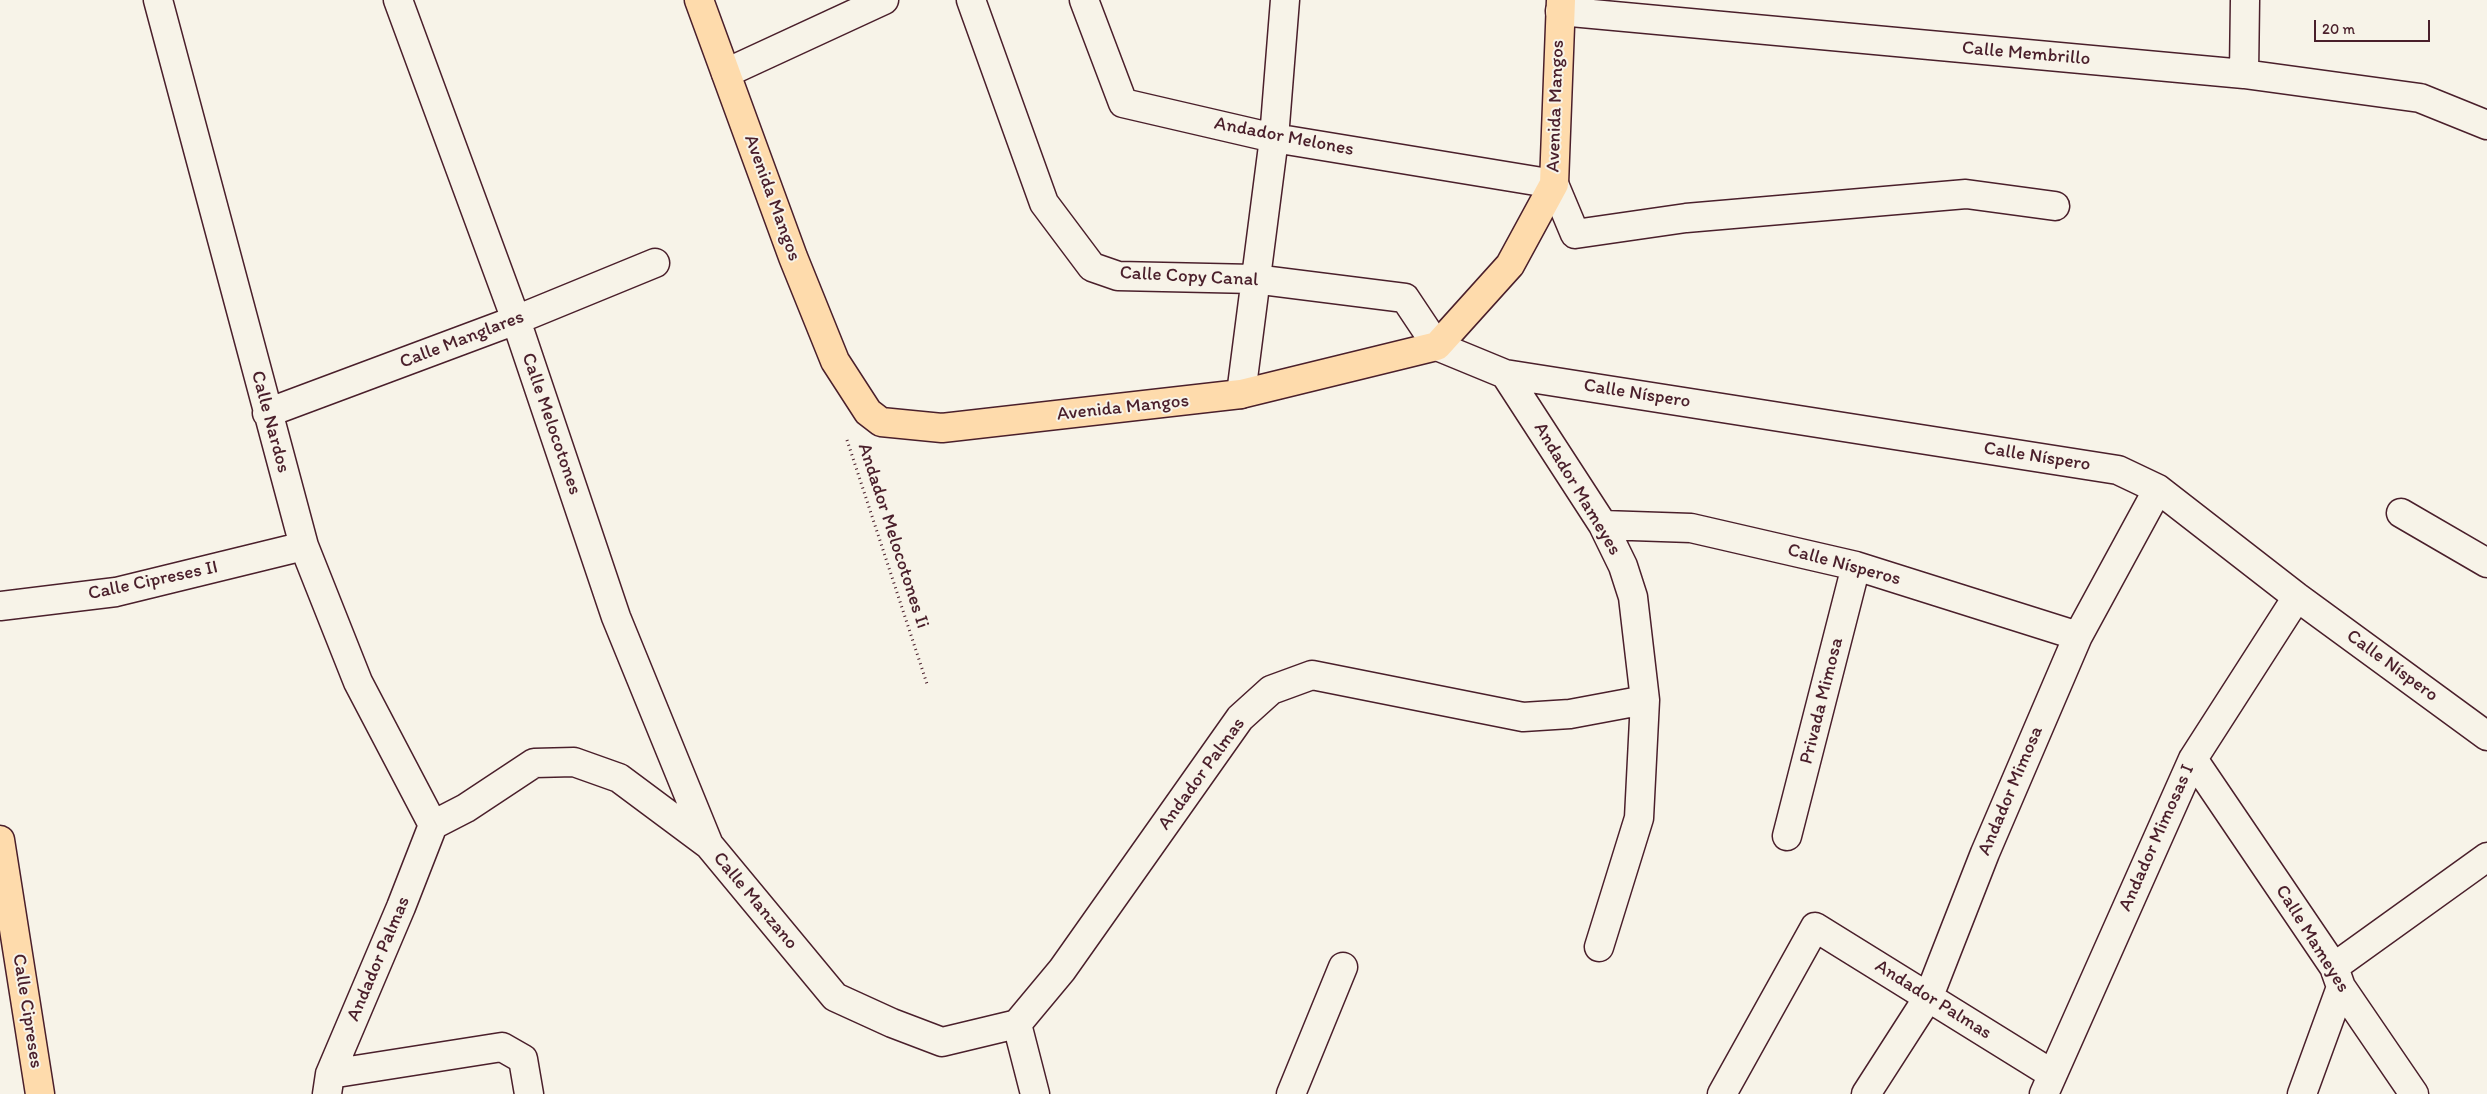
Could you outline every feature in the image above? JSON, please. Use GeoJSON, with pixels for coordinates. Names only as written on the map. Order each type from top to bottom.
{"type":"FeatureCollection","features":[{"type":"Feature","properties":{"kind":"main road","name":"Avenida Mangos"},"geometry":{"type":"LineString","coordinates":[[699,0],[793,257],[835,361],[868,412],[881,422],[942,428],[1241,394],[1437,346],[1510,264],[1554,184],[1560,5]]}},
{"type":"Feature","properties":{"kind":"main road","name":"Calle Cipreses"},"geometry":{"type":"LineString","coordinates":[[0,840],[40,1094]]}},
{"type":"Feature","properties":{"kind":"street","name":"Calle Nardos"},"geometry":{"type":"LineString","coordinates":[[158,0],[304,546],[358,682],[433,825]]}},
{"type":"Feature","properties":{"kind":"street","name":"Calle Melocotones"},"geometry":{"type":"LineString","coordinates":[[398,0],[516,320],[616,617],[709,845]]}},
{"type":"Feature","properties":{"kind":"street"},"geometry":{"type":"LineString","coordinates":[[726,73],[884,0]]}},
{"type":"Feature","properties":{"kind":"street","name":"Calle Copy Canal"},"geometry":{"type":"LineString","coordinates":[[971,0],[1044,203],[1092,268],[1118,276],[1254,279],[1405,298],[1437,346]]}},
{"type":"Feature","properties":{"kind":"street","name":"Andador Melones"},"geometry":{"type":"LineString","coordinates":[[1084,0],[1123,103],[1274,138],[1554,184]]}},
{"type":"Feature","properties":{"kind":"street"},"geometry":{"type":"LineString","coordinates":[[1241,394],[1254,279],[1274,138],[1285,0]]}},
{"type":"Feature","properties":{"kind":"street"},"geometry":{"type":"LineString","coordinates":[[2244,74],[2245,0]]}},
{"type":"Feature","properties":{"kind":"street","name":"Calle Membrillo"},"geometry":{"type":"LineString","coordinates":[[1560,5],[2244,74],[2420,98],[2487,125]]}},
{"type":"Feature","properties":{"kind":"street"},"geometry":{"type":"LineString","coordinates":[[1554,184],[1575,234],[1686,218],[1966,194],[2055,206]]}},
{"type":"Feature","properties":{"kind":"street","name":"Calle Manglares"},"geometry":{"type":"LineString","coordinates":[[268,413],[516,320],[654,263]]}},
{"type":"Feature","properties":{"kind":"street"},"geometry":{"type":"LineString","coordinates":[[1437,346],[1505,374]]}},
{"type":"Feature","properties":{"kind":"street","name":"Calle Níspero"},"geometry":{"type":"LineString","coordinates":[[1505,374],[2118,470],[2158,489],[2297,597],[2487,736]]}},
{"type":"Feature","properties":{"kind":"street","name":"Andador Mameyes"},"geometry":{"type":"LineString","coordinates":[[1505,374],[1603,525],[1623,566],[1633,598],[1645,700],[1639,818],[1599,947]]}},
{"type":"Feature","properties":{"kind":"street","name":"Andador Mimosa"},"geometry":{"type":"LineString","coordinates":[[1866,1094],[1929,996],[1985,853],[2078,636],[2158,489]]}},
{"type":"Feature","properties":{"kind":"street"},"geometry":{"type":"LineString","coordinates":[[2401,513],[2487,563]]}},
{"type":"Feature","properties":{"kind":"street","name":"Calle Nísperos"},"geometry":{"type":"LineString","coordinates":[[1603,525],[1691,528],[1856,566],[2078,636]]}},
{"type":"Feature","properties":{"kind":"street","name":"Calle Cipreses II"},"geometry":{"type":"LineString","coordinates":[[0,606],[116,592],[304,546]]}},
{"type":"Feature","properties":{"kind":"street","name":"Privada Mimosa"},"geometry":{"type":"LineString","coordinates":[[1787,836],[1856,566]]}},
{"type":"Feature","properties":{"kind":"street","name":"Andador Mimosas I"},"geometry":{"type":"LineString","coordinates":[[2048,1084],[2193,759],[2297,597]]}},
{"type":"Feature","properties":{"kind":"street","name":"Andador Palmas"},"geometry":{"type":"LineString","coordinates":[[1016,1024],[1062,970],[1240,718],[1271,690],[1312,675],[1523,717],[1570,714],[1645,700]]}},
{"type":"Feature","properties":{"kind":"street","name":"Calle Mameyes"},"geometry":{"type":"LineString","coordinates":[[2193,759],[2414,1094]]}},
{"type":"Feature","properties":{"kind":"street","name":"Calle Manzano"},"geometry":{"type":"LineString","coordinates":[[433,825],[466,808],[534,763],[574,762],[619,778],[709,845],[835,996],[892,1023],[942,1042],[1016,1024]]}},
{"type":"Feature","properties":{"kind":"street","name":"Andador Palmas"},"geometry":{"type":"LineString","coordinates":[[329,1084],[433,825]]}},
{"type":"Feature","properties":{"kind":"street"},"geometry":{"type":"LineString","coordinates":[[2302,1094],[2338,977],[2487,857]]}},
{"type":"Feature","properties":{"kind":"street","name":"Andador Palmas"},"geometry":{"type":"LineString","coordinates":[[1722,1094],[1815,927],[1929,996],[2048,1084]]}},
{"type":"Feature","properties":{"kind":"street"},"geometry":{"type":"LineString","coordinates":[[1291,1094],[1343,967]]}},
{"type":"Feature","properties":{"kind":"street"},"geometry":{"type":"LineString","coordinates":[[1016,1024],[1036,1094]]}},
{"type":"Feature","properties":{"kind":"street"},"geometry":{"type":"LineString","coordinates":[[329,1084],[502,1046],[523,1059],[529,1094]]}},
{"type":"Feature","properties":{"kind":"path","name":"Andador Melocotones Ii"},"geometry":{"type":"LineString","coordinates":[[868,412],[842,425],[926,684]]}}]}
